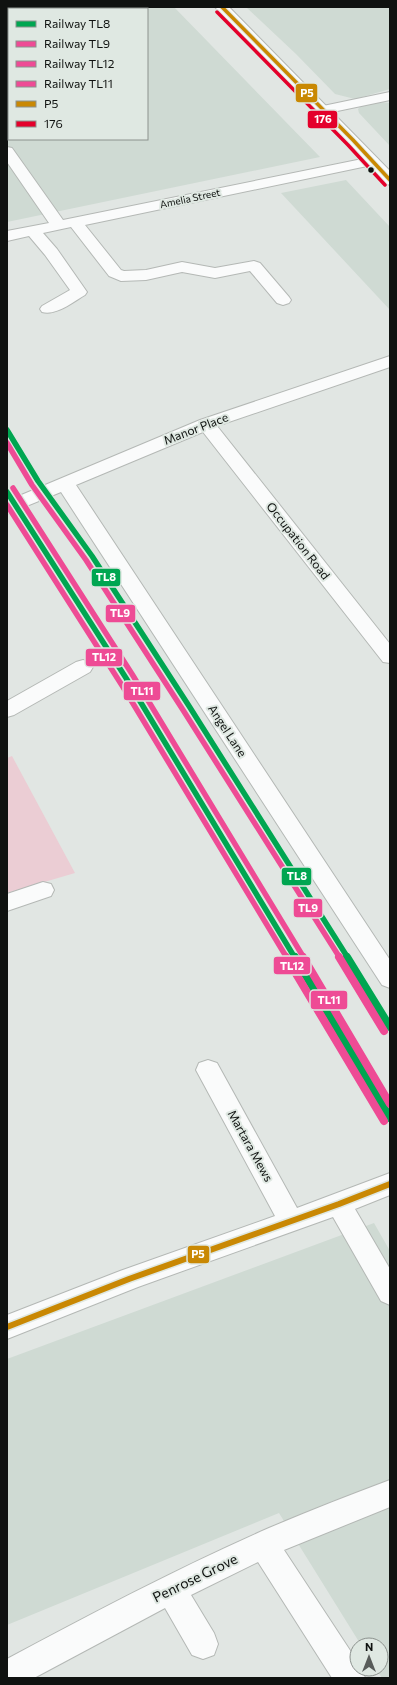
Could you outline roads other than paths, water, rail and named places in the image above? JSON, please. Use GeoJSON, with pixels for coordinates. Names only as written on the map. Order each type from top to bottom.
{"type":"FeatureCollection","features":[{"type":"Feature","properties":{"kind":"street"},"geometry":{"type":"LineString","coordinates":[[222,7],[390,180]]}},
{"type":"Feature","properties":{"kind":"street"},"geometry":{"type":"LineString","coordinates":[[323,110],[390,96]]}},
{"type":"Feature","properties":{"kind":"street"},"geometry":{"type":"LineString","coordinates":[[7,151],[59,226]]}},
{"type":"Feature","properties":{"kind":"street","name":"Amelia Street"},"geometry":{"type":"LineString","coordinates":[[7,236],[372,161]]}},
{"type":"Feature","properties":{"kind":"street"},"geometry":{"type":"LineString","coordinates":[[76,223],[115,273],[120,276],[146,275],[182,267],[215,273],[254,266],[283,300]]}},
{"type":"Feature","properties":{"kind":"street"},"geometry":{"type":"LineString","coordinates":[[33,231],[51,252],[79,292],[48,309]]}},
{"type":"Feature","properties":{"kind":"street","name":"Manor Place"},"geometry":{"type":"LineString","coordinates":[[7,508],[206,424],[390,360]]}},
{"type":"Feature","properties":{"kind":"street","name":"Occupation Road"},"geometry":{"type":"LineString","coordinates":[[206,424],[390,657]]}},
{"type":"Feature","properties":{"kind":"street","name":"Angel Lane"},"geometry":{"type":"LineString","coordinates":[[65,483],[390,979]]}},
{"type":"Feature","properties":{"kind":"street"},"geometry":{"type":"LineString","coordinates":[[7,710],[83,667]]}},
{"type":"Feature","properties":{"kind":"street"},"geometry":{"type":"LineString","coordinates":[[7,903],[43,890]]}},
{"type":"Feature","properties":{"kind":"street","name":"Martara Mews"},"geometry":{"type":"LineString","coordinates":[[208,1070],[291,1221]]}},
{"type":"Feature","properties":{"kind":"street"},"geometry":{"type":"LineString","coordinates":[[7,1327],[129,1279],[339,1204],[390,1184]]}},
{"type":"Feature","properties":{"kind":"street"},"geometry":{"type":"LineString","coordinates":[[339,1204],[390,1293]]}},
{"type":"Feature","properties":{"kind":"street","name":"Penrose Grove"},"geometry":{"type":"LineString","coordinates":[[7,1676],[171,1589],[264,1545],[390,1493]]}},
{"type":"Feature","properties":{"kind":"street"},"geometry":{"type":"LineString","coordinates":[[264,1545],[350,1678]]}},
{"type":"Feature","properties":{"kind":"street"},"geometry":{"type":"LineString","coordinates":[[171,1589],[203,1644]]}},
{"type":"Feature","properties":{"kind":"rail line","name":"TL8"},"geometry":{"type":"LineString","coordinates":[[7,430],[38,481],[92,556],[189,706],[357,972],[390,1027]]}},
{"type":"Feature","properties":{"kind":"rail line","name":"TL9"},"geometry":{"type":"LineString","coordinates":[[7,443],[32,485],[86,560],[183,710],[351,976],[384,1031]]}},
{"type":"Feature","properties":{"kind":"rail line","name":"TL11"},"geometry":{"type":"LineString","coordinates":[[13,488],[103,628],[161,722],[390,1104]]}},
{"type":"Feature","properties":{"kind":"rail line","name":"TL8"},"geometry":{"type":"LineString","coordinates":[[7,492],[97,632],[155,726],[335,1023],[390,1118]]}},
{"type":"Feature","properties":{"kind":"rail line","name":"TL12"},"geometry":{"type":"LineString","coordinates":[[7,505],[66,596],[151,733],[329,1027],[384,1121]]}}]}
